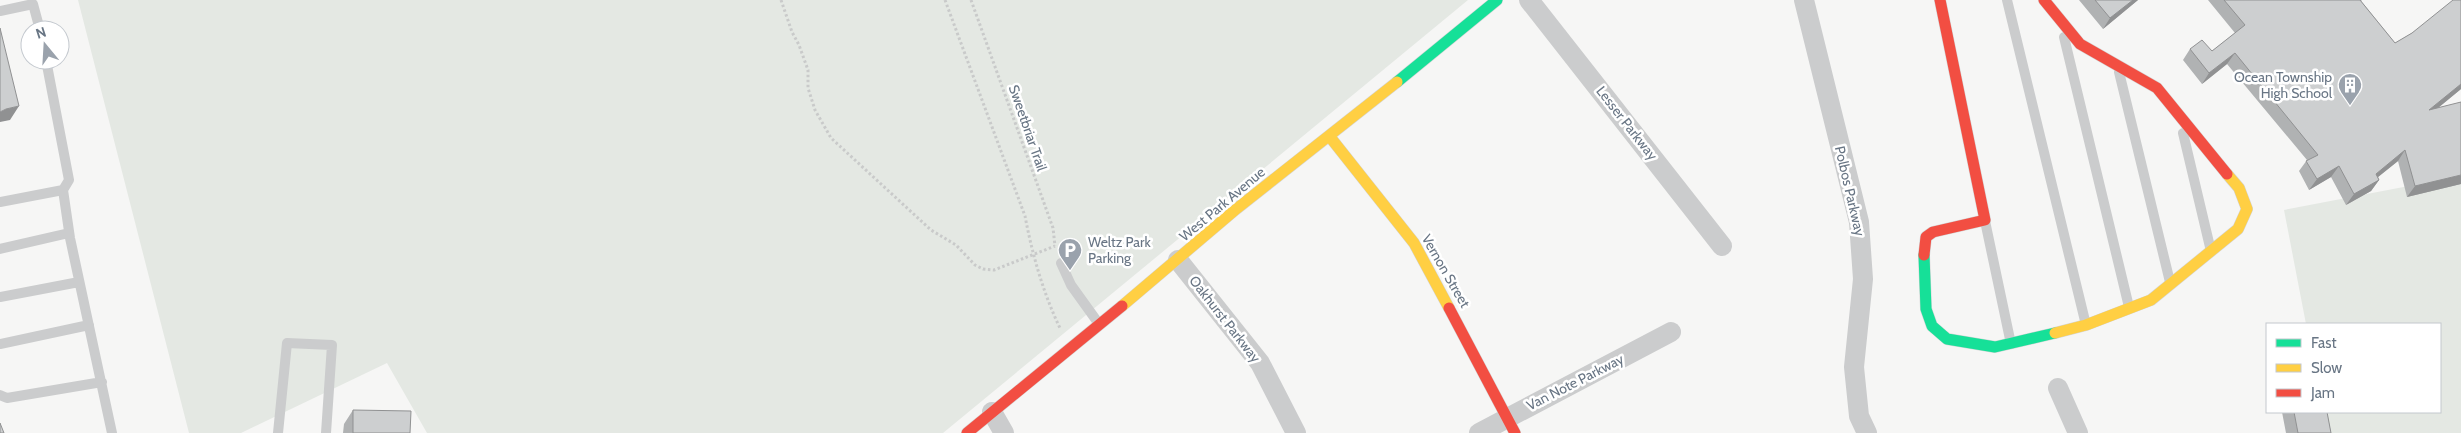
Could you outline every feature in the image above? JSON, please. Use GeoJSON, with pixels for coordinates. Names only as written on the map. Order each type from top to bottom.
{"type":"FeatureCollection","features":[{"type":"Feature","properties":{"kind":"street","name":"West Park Avenue"},"geometry":{"type":"LineString","coordinates":[[967,433],[1178,260],[1235,210],[1330,137],[1497,0]]}},
{"type":"Feature","properties":{"kind":"street","name":"Lesser Parkway"},"geometry":{"type":"LineString","coordinates":[[1529,0],[1722,246]]}},
{"type":"Feature","properties":{"kind":"street","name":"Polbos Parkway"},"geometry":{"type":"LineString","coordinates":[[1804,0],[1859,222],[1863,279],[1854,367],[1863,424]]}},
{"type":"Feature","properties":{"kind":"street"},"geometry":{"type":"LineString","coordinates":[[1940,0],[1985,220],[1933,232],[1926,237],[1924,244],[1926,309],[1932,326],[1947,339],[1986,346],[2011,345],[2086,325],[2130,310],[2151,300],[2211,251],[2242,223],[2245,217],[2246,202],[2239,188],[2179,114],[2150,82],[2080,44],[2044,0]]}},
{"type":"Feature","properties":{"kind":"street","name":"Vernon Street"},"geometry":{"type":"LineString","coordinates":[[1330,137],[1414,243],[1511,425]]}},
{"type":"Feature","properties":{"kind":"street","name":"Oakhurst Parkway"},"geometry":{"type":"LineString","coordinates":[[1178,260],[1260,363],[1296,433]]}},
{"type":"Feature","properties":{"kind":"street","name":"Van Note Parkway"},"geometry":{"type":"LineString","coordinates":[[1479,433],[1511,425],[1671,332]]}},
{"type":"Feature","properties":{"kind":"street"},"geometry":{"type":"LineString","coordinates":[[2058,388],[2078,433]]}},
{"type":"Feature","properties":{"kind":"street"},"geometry":{"type":"LineString","coordinates":[[992,412],[1004,433]]}},
{"type":"Feature","properties":{"kind":"lane"},"geometry":{"type":"LineString","coordinates":[[2007,0],[2086,325]]}},
{"type":"Feature","properties":{"kind":"lane"},"geometry":{"type":"LineString","coordinates":[[0,11],[33,4],[37,20]]}},
{"type":"Feature","properties":{"kind":"lane"},"geometry":{"type":"LineString","coordinates":[[2060,19],[2130,310]]}},
{"type":"Feature","properties":{"kind":"lane"},"geometry":{"type":"LineString","coordinates":[[2118,66],[2170,285]]}},
{"type":"Feature","properties":{"kind":"lane"},"geometry":{"type":"LineString","coordinates":[[48,70],[69,180],[63,190],[69,233],[112,433]]}},
{"type":"Feature","properties":{"kind":"lane"},"geometry":{"type":"LineString","coordinates":[[2179,114],[2211,251]]}},
{"type":"Feature","properties":{"kind":"lane"},"geometry":{"type":"LineString","coordinates":[[0,202],[63,190]]}},
{"type":"Feature","properties":{"kind":"lane"},"geometry":{"type":"LineString","coordinates":[[1985,220],[2011,345]]}},
{"type":"Feature","properties":{"kind":"lane"},"geometry":{"type":"LineString","coordinates":[[0,249],[69,233]]}},
{"type":"Feature","properties":{"kind":"lane"},"geometry":{"type":"LineString","coordinates":[[1061,264],[1071,285],[1099,325]]}},
{"type":"Feature","properties":{"kind":"lane"},"geometry":{"type":"LineString","coordinates":[[0,298],[80,282]]}},
{"type":"Feature","properties":{"kind":"lane"},"geometry":{"type":"LineString","coordinates":[[0,344],[89,325]]}},
{"type":"Feature","properties":{"kind":"lane"},"geometry":{"type":"LineString","coordinates":[[278,433],[287,342],[332,345],[326,433]]}},
{"type":"Feature","properties":{"kind":"lane"},"geometry":{"type":"LineString","coordinates":[[0,395],[6,398],[102,382]]}},
{"type":"Feature","properties":{"kind":"path"},"geometry":{"type":"LineString","coordinates":[[781,0],[808,70],[808,88],[815,110],[824,127],[844,151],[931,230],[956,245],[975,264],[983,269],[994,270],[1055,246]]}},
{"type":"Feature","properties":{"kind":"path"},"geometry":{"type":"LineString","coordinates":[[945,0],[1025,216],[1028,238],[1035,255],[1046,296],[1060,328]]}},
{"type":"Feature","properties":{"kind":"path","name":"Sweetbriar Trail"},"geometry":{"type":"LineString","coordinates":[[972,0],[1053,228],[1055,246],[1061,264]]}},
{"type":"Feature","properties":{"kind":"shaded area"},"geometry":{"type":"Polygon","coordinates":[[[78,0],[1468,0],[943,433],[427,433],[387,363],[241,433],[189,433],[78,0]]]}},
{"type":"Feature","properties":{"kind":"shaded area"},"geometry":{"type":"Polygon","coordinates":[[[2461,176],[2461,433],[2328,433],[2324,413],[2441,413],[2441,323],[2306,323],[2284,210],[2461,176]]]}},
{"type":"Feature","properties":{"kind":"building"},"geometry":{"type":"Polygon","coordinates":[[[2095,0],[2133,0],[2110,18],[2095,0]]]}},
{"type":"Feature","properties":{"kind":"building","name":"Ocean Township High School"},"geometry":{"type":"Polygon","coordinates":[[[2224,0],[2360,0],[2395,43],[2412,33],[2453,0],[2461,0],[2461,84],[2429,110],[2461,102],[2461,175],[2415,186],[2405,150],[2376,174],[2379,180],[2354,194],[2339,166],[2317,179],[2306,161],[2318,155],[2235,53],[2209,73],[2190,49],[2202,40],[2212,51],[2245,25],[2224,0]]]}},
{"type":"Feature","properties":{"kind":"building"},"geometry":{"type":"Polygon","coordinates":[[[0,28],[19,106],[0,112],[0,28]]]}},
{"type":"Feature","properties":{"kind":"building"},"geometry":{"type":"Polygon","coordinates":[[[353,410],[411,411],[410,433],[353,433],[353,410]]]}},
{"type":"Feature","properties":{"kind":"building"},"geometry":{"type":"Polygon","coordinates":[[[2294,413],[2327,413],[2331,433],[2298,433],[2294,413]]]}},
{"type":"Feature","properties":{"kind":"building"},"geometry":{"type":"Polygon","coordinates":[[[0,423],[4,433],[0,433],[0,423]]]}},
{"type":"Feature","properties":{"kind":"traffic: fast"},"geometry":{"type":"LineString","coordinates":[[1397,82],[1497,0]]}},
{"type":"Feature","properties":{"kind":"traffic: fast"},"geometry":{"type":"LineString","coordinates":[[1924,255],[1926,309],[1932,326],[1947,339],[1995,347],[2055,333]]}},
{"type":"Feature","properties":{"kind":"traffic: slow"},"geometry":{"type":"LineString","coordinates":[[1122,306],[1235,210],[1397,82]]}},
{"type":"Feature","properties":{"kind":"traffic: slow"},"geometry":{"type":"LineString","coordinates":[[1330,137],[1414,243],[1449,308]]}},
{"type":"Feature","properties":{"kind":"traffic: slow"},"geometry":{"type":"LineString","coordinates":[[2055,333],[2086,325],[2151,300],[2238,229],[2247,209],[2239,188],[2227,174]]}},
{"type":"Feature","properties":{"kind":"traffic: jam"},"geometry":{"type":"LineString","coordinates":[[1924,255],[1926,237],[1933,232],[1985,220],[1940,0]]}},
{"type":"Feature","properties":{"kind":"traffic: jam"},"geometry":{"type":"LineString","coordinates":[[2044,0],[2080,44],[2157,88],[2227,174]]}},
{"type":"Feature","properties":{"kind":"traffic: jam"},"geometry":{"type":"LineString","coordinates":[[967,433],[1122,306]]}},
{"type":"Feature","properties":{"kind":"traffic: jam"},"geometry":{"type":"LineString","coordinates":[[1449,308],[1515,433]]}},
{"type":"Feature","properties":{"kind":"place","name":"Ocean Township High School"},"geometry":{"type":"Point","coordinates":[2350,106]}},
{"type":"Feature","properties":{"kind":"place","name":"Weltz Park Parking"},"geometry":{"type":"Point","coordinates":[1070,271]}}]}
